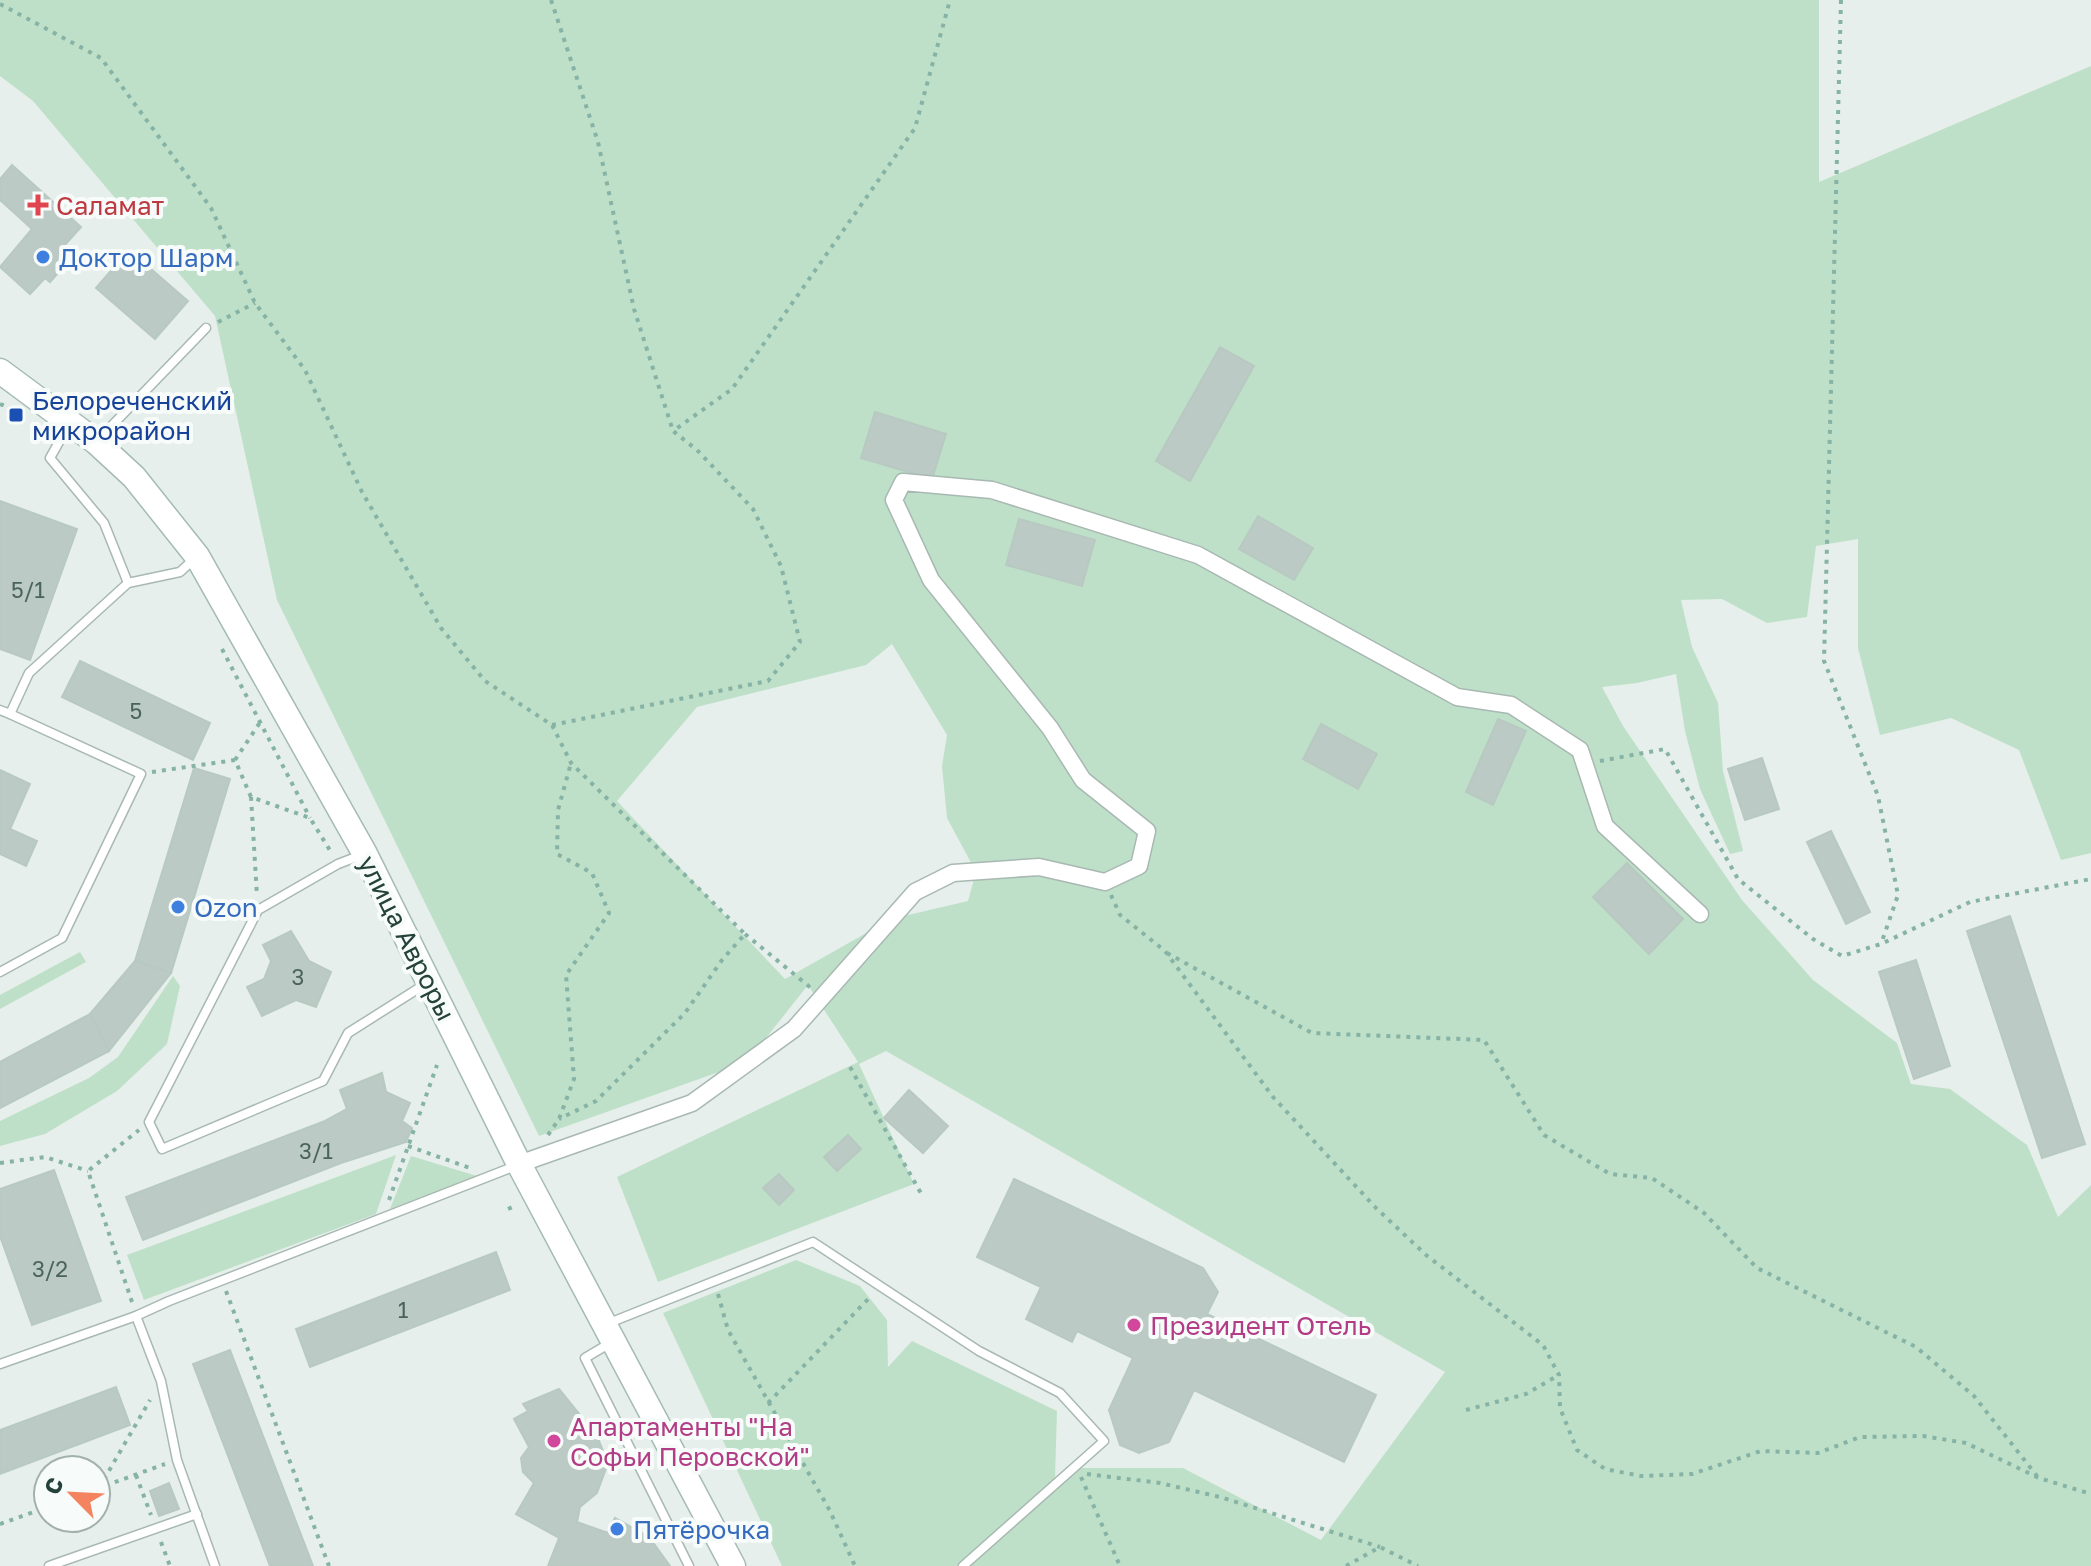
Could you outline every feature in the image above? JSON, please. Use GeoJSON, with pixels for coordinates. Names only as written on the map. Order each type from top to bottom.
{"type":"FeatureCollection","features":[{"type":"Feature","properties":{"kind":"street","name":"улица Авроры"},"geometry":{"type":"LineString","coordinates":[[0,371],[96,442],[134,477],[197,556],[365,854],[519,1164],[733,1566]]}},
{"type":"Feature","properties":{"kind":"street"},"geometry":{"type":"LineString","coordinates":[[519,1164],[692,1103],[794,1029],[915,892],[953,873],[1039,867],[1105,882],[1139,866],[1147,831],[1083,780],[1050,728],[931,580],[894,500],[903,482],[992,490],[1198,555],[1457,697],[1511,705],[1580,750],[1605,826],[1700,914]]}},
{"type":"Feature","properties":{"kind":"lane"},"geometry":{"type":"LineString","coordinates":[[96,442],[206,328]]}},
{"type":"Feature","properties":{"kind":"lane"},"geometry":{"type":"LineString","coordinates":[[69,422],[50,458],[104,523],[128,583]]}},
{"type":"Feature","properties":{"kind":"lane"},"geometry":{"type":"LineString","coordinates":[[10,714],[29,673],[128,583],[180,572],[197,556]]}},
{"type":"Feature","properties":{"kind":"lane"},"geometry":{"type":"LineString","coordinates":[[0,710],[141,774],[62,938],[0,972]]}},
{"type":"Feature","properties":{"kind":"lane"},"geometry":{"type":"LineString","coordinates":[[365,854],[338,864],[258,910],[149,1122],[162,1149],[323,1081],[348,1033],[430,982]]}},
{"type":"Feature","properties":{"kind":"lane"},"geometry":{"type":"LineString","coordinates":[[0,1364],[136,1316],[519,1164]]}},
{"type":"Feature","properties":{"kind":"lane"},"geometry":{"type":"LineString","coordinates":[[689,1566],[585,1358],[609,1333],[714,1280],[813,1242],[979,1351],[1060,1393],[1104,1441],[963,1566]]}},
{"type":"Feature","properties":{"kind":"lane"},"geometry":{"type":"LineString","coordinates":[[136,1316],[161,1381],[177,1460],[215,1566]]}},
{"type":"Feature","properties":{"kind":"lane"},"geometry":{"type":"LineString","coordinates":[[49,1566],[197,1514]]}},
{"type":"Feature","properties":{"kind":"path"},"geometry":{"type":"LineString","coordinates":[[551,0],[598,142],[634,309],[673,431],[697,450],[753,509],[781,566],[800,642],[768,681],[552,725]]}},
{"type":"Feature","properties":{"kind":"path"},"geometry":{"type":"LineString","coordinates":[[673,431],[732,389],[915,128],[950,0]]}},
{"type":"Feature","properties":{"kind":"path"},"geometry":{"type":"LineString","coordinates":[[1841,0],[1824,661],[1878,796],[1898,895],[1881,944]]}},
{"type":"Feature","properties":{"kind":"path"},"geometry":{"type":"LineString","coordinates":[[0,4],[101,58],[211,208],[255,303],[305,370],[362,492],[441,628],[485,681],[552,725],[571,763],[745,934],[796,979],[823,997]]}},
{"type":"Feature","properties":{"kind":"path"},"geometry":{"type":"LineString","coordinates":[[206,328],[255,303]]}},
{"type":"Feature","properties":{"kind":"path"},"geometry":{"type":"LineString","coordinates":[[0,404],[13,409]]}},
{"type":"Feature","properties":{"kind":"path"},"geometry":{"type":"LineString","coordinates":[[217,640],[310,818],[338,864]]}},
{"type":"Feature","properties":{"kind":"path"},"geometry":{"type":"LineString","coordinates":[[141,774],[235,760],[261,721]]}},
{"type":"Feature","properties":{"kind":"path"},"geometry":{"type":"LineString","coordinates":[[1586,763],[1665,749],[1738,879],[1813,939],[1842,956],[1881,944],[1970,902],[2091,879]]}},
{"type":"Feature","properties":{"kind":"path"},"geometry":{"type":"LineString","coordinates":[[235,760],[251,797],[258,910]]}},
{"type":"Feature","properties":{"kind":"path"},"geometry":{"type":"LineString","coordinates":[[571,763],[558,810],[557,854],[592,873],[609,913],[566,975],[574,1079],[559,1119],[596,1101],[685,1013],[722,960],[745,934]]}},
{"type":"Feature","properties":{"kind":"path"},"geometry":{"type":"LineString","coordinates":[[251,797],[310,818]]}},
{"type":"Feature","properties":{"kind":"path"},"geometry":{"type":"LineString","coordinates":[[1105,882],[1120,915],[1165,951],[1312,1033],[1484,1040],[1544,1135],[1610,1174],[1652,1178],[1704,1213],[1757,1268],[1916,1347],[1974,1396],[2039,1478]]}},
{"type":"Feature","properties":{"kind":"path"},"geometry":{"type":"LineString","coordinates":[[1165,951],[1273,1097],[1342,1173],[1426,1255],[1543,1345],[1559,1375],[1560,1408],[1577,1450],[1605,1469],[1641,1476],[1692,1474],[1761,1451],[1818,1453],[1860,1437],[1923,1436],[1966,1443],[2039,1478],[2091,1494]]}},
{"type":"Feature","properties":{"kind":"path"},"geometry":{"type":"LineString","coordinates":[[382,1218],[437,1065]]}},
{"type":"Feature","properties":{"kind":"path"},"geometry":{"type":"LineString","coordinates":[[850,1067],[923,1197]]}},
{"type":"Feature","properties":{"kind":"path"},"geometry":{"type":"LineString","coordinates":[[88,1171],[149,1122]]}},
{"type":"Feature","properties":{"kind":"path"},"geometry":{"type":"LineString","coordinates":[[408,1146],[491,1175]]}},
{"type":"Feature","properties":{"kind":"path"},"geometry":{"type":"LineString","coordinates":[[0,1163],[45,1157],[88,1171]]}},
{"type":"Feature","properties":{"kind":"path"},"geometry":{"type":"LineString","coordinates":[[88,1171],[136,1316]]}},
{"type":"Feature","properties":{"kind":"path"},"geometry":{"type":"LineString","coordinates":[[222,1280],[329,1566]]}},
{"type":"Feature","properties":{"kind":"path"},"geometry":{"type":"LineString","coordinates":[[714,1280],[728,1330],[830,1511],[855,1566]]}},
{"type":"Feature","properties":{"kind":"path"},"geometry":{"type":"LineString","coordinates":[[768,1403],[879,1287]]}},
{"type":"Feature","properties":{"kind":"path"},"geometry":{"type":"LineString","coordinates":[[1466,1410],[1526,1394],[1559,1375]]}},
{"type":"Feature","properties":{"kind":"path"},"geometry":{"type":"LineString","coordinates":[[112,1464],[161,1381]]}},
{"type":"Feature","properties":{"kind":"path"},"geometry":{"type":"LineString","coordinates":[[112,1484],[177,1460]]}},
{"type":"Feature","properties":{"kind":"path"},"geometry":{"type":"LineString","coordinates":[[1120,1566],[1079,1473],[1175,1486],[1220,1497],[1380,1547],[1418,1566]]}},
{"type":"Feature","properties":{"kind":"path"},"geometry":{"type":"LineString","coordinates":[[0,1524],[32,1513]]}},
{"type":"Feature","properties":{"kind":"path"},"geometry":{"type":"LineString","coordinates":[[1346,1566],[1380,1547]]}},
{"type":"Feature","properties":{"kind":"green space"},"geometry":{"type":"Polygon","coordinates":[[[0,0],[1819,0],[1819,182],[2091,66],[2091,853],[2061,860],[2019,750],[1951,718],[1880,735],[1858,648],[1858,539],[1816,546],[1807,617],[1767,623],[1722,599],[1681,600],[1692,647],[1718,703],[1723,771],[1743,851],[1730,854],[1700,789],[1685,731],[1676,674],[1602,687],[1623,726],[1742,900],[1813,980],[1897,1043],[1911,1084],[1950,1089],[2027,1145],[2058,1217],[2091,1185],[2091,1566],[970,1566],[1078,1468],[1183,1468],[1321,1540],[1445,1372],[886,1051],[859,1064],[914,1184],[658,1282],[617,1177],[858,1062],[808,985],[747,1062],[539,1136],[277,600],[215,316],[33,101],[0,76],[0,0]],[[892,644],[866,665],[697,707],[617,801],[785,979],[891,919],[968,901],[976,872],[947,818],[942,766],[947,735],[892,644]]]}},
{"type":"Feature","properties":{"kind":"green space"},"geometry":{"type":"Polygon","coordinates":[[[80,952],[86,962],[0,1009],[0,995],[80,952]]]}},
{"type":"Feature","properties":{"kind":"green space"},"geometry":{"type":"Polygon","coordinates":[[[173,976],[180,986],[167,1044],[117,1091],[45,1134],[0,1146],[0,1121],[89,1078],[118,1057],[173,976]]]}},
{"type":"Feature","properties":{"kind":"green space"},"geometry":{"type":"Polygon","coordinates":[[[396,1155],[376,1214],[144,1300],[127,1255],[396,1155]]]}},
{"type":"Feature","properties":{"kind":"green space"},"geometry":{"type":"Polygon","coordinates":[[[411,1156],[477,1176],[390,1209],[411,1156]]]}},
{"type":"Feature","properties":{"kind":"green space"},"geometry":{"type":"Polygon","coordinates":[[[796,1260],[860,1286],[887,1320],[888,1367],[912,1341],[1057,1411],[1055,1479],[958,1566],[782,1566],[663,1313],[796,1260]]]}},
{"type":"Feature","properties":{"kind":"building"},"geometry":{"type":"Polygon","coordinates":[[[12,165],[81,227],[63,247],[73,256],[50,282],[45,278],[30,294],[0,267],[32,229],[0,200],[0,179],[12,165]]]}},
{"type":"Feature","properties":{"kind":"building"},"geometry":{"type":"Polygon","coordinates":[[[129,250],[188,301],[155,339],[96,288],[129,250]]]}},
{"type":"Feature","properties":{"kind":"building"},"geometry":{"type":"Polygon","coordinates":[[[1220,347],[1254,366],[1190,481],[1156,461],[1220,347]]]}},
{"type":"Feature","properties":{"kind":"building"},"geometry":{"type":"Polygon","coordinates":[[[875,412],[946,434],[932,479],[861,458],[875,412]]]}},
{"type":"Feature","properties":{"kind":"building"},"geometry":{"type":"Polygon","coordinates":[[[0,501],[77,529],[30,660],[0,649],[0,501]]]}},
{"type":"Feature","properties":{"kind":"building"},"geometry":{"type":"Polygon","coordinates":[[[1258,516],[1313,548],[1294,580],[1239,549],[1258,516]]]}},
{"type":"Feature","properties":{"kind":"building"},"geometry":{"type":"Polygon","coordinates":[[[1019,519],[1095,540],[1082,586],[1006,565],[1019,519]]]}},
{"type":"Feature","properties":{"kind":"building"},"geometry":{"type":"Polygon","coordinates":[[[80,661],[210,723],[193,760],[62,697],[80,661]]]}},
{"type":"Feature","properties":{"kind":"building"},"geometry":{"type":"Polygon","coordinates":[[[1498,719],[1526,731],[1493,805],[1466,792],[1498,719]]]}},
{"type":"Feature","properties":{"kind":"building"},"geometry":{"type":"Polygon","coordinates":[[[1321,724],[1377,754],[1358,789],[1303,759],[1321,724]]]}},
{"type":"Feature","properties":{"kind":"building"},"geometry":{"type":"Polygon","coordinates":[[[1762,758],[1779,809],[1745,820],[1728,769],[1762,758]]]}},
{"type":"Feature","properties":{"kind":"building"},"geometry":{"type":"Polygon","coordinates":[[[194,768],[230,779],[171,973],[135,961],[194,768]]]}},
{"type":"Feature","properties":{"kind":"building"},"geometry":{"type":"Polygon","coordinates":[[[0,770],[30,784],[10,829],[37,841],[26,866],[0,854],[0,770]]]}},
{"type":"Feature","properties":{"kind":"building"},"geometry":{"type":"Polygon","coordinates":[[[1831,831],[1870,912],[1846,924],[1807,842],[1831,831]]]}},
{"type":"Feature","properties":{"kind":"building"},"geometry":{"type":"Polygon","coordinates":[[[1627,863],[1683,919],[1649,954],[1593,897],[1627,863]]]}},
{"type":"Feature","properties":{"kind":"building"},"geometry":{"type":"Polygon","coordinates":[[[2010,916],[2085,1144],[2042,1158],[1967,931],[2010,916]]]}},
{"type":"Feature","properties":{"kind":"building"},"geometry":{"type":"Polygon","coordinates":[[[291,931],[309,961],[331,972],[316,1007],[296,1000],[262,1016],[247,987],[264,979],[271,961],[263,945],[291,931]]]}},
{"type":"Feature","properties":{"kind":"building"},"geometry":{"type":"Polygon","coordinates":[[[1916,960],[1950,1066],[1914,1079],[1879,972],[1916,960]]]}},
{"type":"Feature","properties":{"kind":"building"},"geometry":{"type":"Polygon","coordinates":[[[135,961],[171,973],[109,1051],[90,1014],[135,961]]]}},
{"type":"Feature","properties":{"kind":"building"},"geometry":{"type":"Polygon","coordinates":[[[90,1014],[109,1051],[0,1108],[0,1062],[90,1014]]]}},
{"type":"Feature","properties":{"kind":"building"},"geometry":{"type":"Polygon","coordinates":[[[382,1073],[386,1092],[410,1103],[402,1121],[412,1128],[406,1142],[341,1163],[143,1240],[126,1197],[325,1121],[347,1109],[340,1090],[382,1073]]]}},
{"type":"Feature","properties":{"kind":"building"},"geometry":{"type":"Polygon","coordinates":[[[909,1090],[948,1126],[923,1153],[884,1118],[909,1090]]]}},
{"type":"Feature","properties":{"kind":"building"},"geometry":{"type":"Polygon","coordinates":[[[848,1135],[861,1149],[837,1171],[824,1157],[848,1135]]]}},
{"type":"Feature","properties":{"kind":"building"},"geometry":{"type":"Polygon","coordinates":[[[54,1170],[101,1301],[32,1325],[0,1236],[0,1189],[54,1170]]]}},
{"type":"Feature","properties":{"kind":"building"},"geometry":{"type":"Polygon","coordinates":[[[779,1174],[794,1190],[779,1205],[763,1188],[779,1174]]]}},
{"type":"Feature","properties":{"kind":"building","name":"Президент Отель"},"geometry":{"type":"Polygon","coordinates":[[[1014,1179],[1203,1268],[1218,1292],[1207,1314],[1376,1395],[1344,1462],[1194,1390],[1169,1442],[1139,1453],[1120,1445],[1109,1410],[1133,1358],[1077,1331],[1072,1342],[1026,1319],[1041,1287],[977,1257],[1014,1179]]]}},
{"type":"Feature","properties":{"kind":"building"},"geometry":{"type":"Polygon","coordinates":[[[496,1252],[510,1290],[310,1367],[296,1329],[496,1252]]]}},
{"type":"Feature","properties":{"kind":"building"},"geometry":{"type":"Polygon","coordinates":[[[230,1350],[313,1566],[270,1566],[193,1364],[230,1350]]]}},
{"type":"Feature","properties":{"kind":"building"},"geometry":{"type":"Polygon","coordinates":[[[116,1387],[130,1425],[53,1454],[32,1454],[32,1462],[0,1474],[0,1430],[116,1387]]]}},
{"type":"Feature","properties":{"kind":"building"},"geometry":{"type":"Polygon","coordinates":[[[559,1389],[597,1436],[608,1463],[597,1493],[580,1507],[577,1522],[608,1533],[615,1518],[649,1537],[670,1566],[548,1566],[559,1538],[516,1514],[534,1483],[523,1472],[521,1458],[529,1447],[514,1419],[528,1411],[523,1404],[559,1389]]]}},
{"type":"Feature","properties":{"kind":"building"},"geometry":{"type":"Polygon","coordinates":[[[169,1483],[179,1509],[159,1516],[150,1491],[169,1483]]]}},
{"type":"Feature","properties":{"kind":"place","name":"Саламат"},"geometry":{"type":"Point","coordinates":[38,205]}},
{"type":"Feature","properties":{"kind":"place","name":"Доктор Шарм"},"geometry":{"type":"Point","coordinates":[43,257]}},
{"type":"Feature","properties":{"kind":"place","name":"Белореченский микрорайон"},"geometry":{"type":"Point","coordinates":[16,415]}},
{"type":"Feature","properties":{"kind":"place","name":"Ozon"},"geometry":{"type":"Point","coordinates":[178,907]}},
{"type":"Feature","properties":{"kind":"place","name":"Президент Отель"},"geometry":{"type":"Point","coordinates":[1134,1325]}},
{"type":"Feature","properties":{"kind":"place","name":"Апартаменты \"На Софьи Перовской\""},"geometry":{"type":"Point","coordinates":[554,1441]}},
{"type":"Feature","properties":{"kind":"place","name":"Пятёрочка"},"geometry":{"type":"Point","coordinates":[617,1529]}}]}
